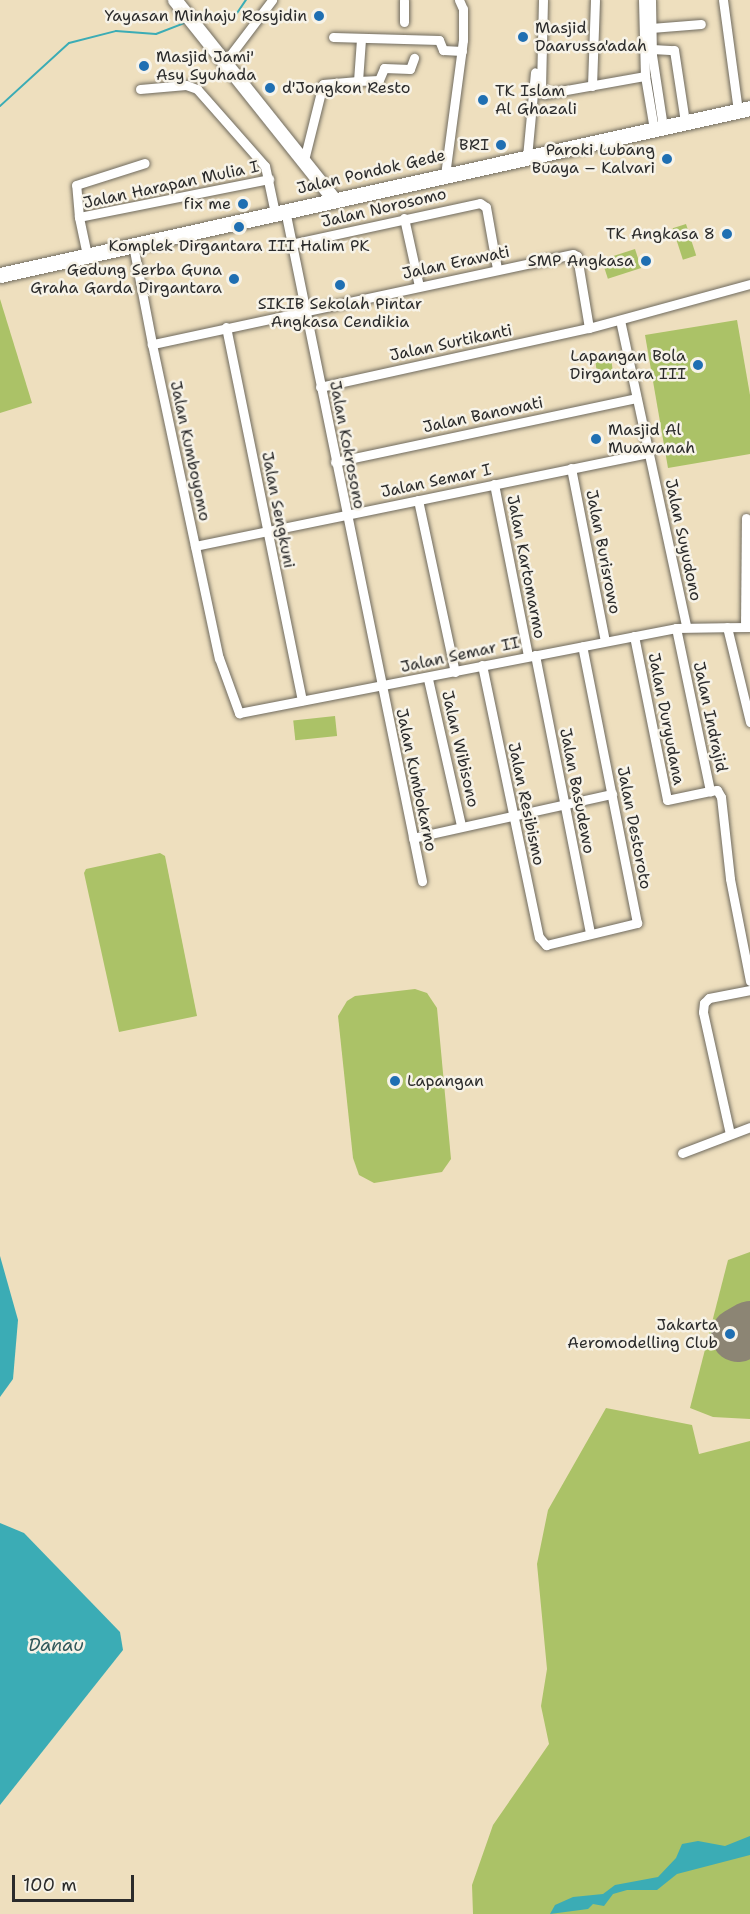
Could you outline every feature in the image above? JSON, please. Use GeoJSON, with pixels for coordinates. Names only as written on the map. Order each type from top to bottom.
{"type":"FeatureCollection","features":[{"type":"Feature","properties":{"kind":"main road"},"geometry":{"type":"LineString","coordinates":[[175,0],[189,14],[304,160],[328,197]]}},
{"type":"Feature","properties":{"kind":"main road","name":"Jalan Pondok Gede"},"geometry":{"type":"LineString","coordinates":[[0,274],[280,212],[328,197],[445,175],[744,110]]}},
{"type":"Feature","properties":{"kind":"street"},"geometry":{"type":"LineString","coordinates":[[225,62],[272,0]]}},
{"type":"Feature","properties":{"kind":"street"},"geometry":{"type":"LineString","coordinates":[[404,0],[404,22]]}},
{"type":"Feature","properties":{"kind":"street"},"geometry":{"type":"LineString","coordinates":[[445,175],[462,51],[463,9],[459,0]]}},
{"type":"Feature","properties":{"kind":"street"},"geometry":{"type":"LineString","coordinates":[[543,0],[543,91],[554,95],[645,76]]}},
{"type":"Feature","properties":{"kind":"street"},"geometry":{"type":"LineString","coordinates":[[592,86],[594,0]]}},
{"type":"Feature","properties":{"kind":"street"},"geometry":{"type":"LineString","coordinates":[[643,0],[645,76],[658,128]]}},
{"type":"Feature","properties":{"kind":"street"},"geometry":{"type":"LineString","coordinates":[[651,0],[658,128]]}},
{"type":"Feature","properties":{"kind":"street"},"geometry":{"type":"LineString","coordinates":[[723,0],[744,110]]}},
{"type":"Feature","properties":{"kind":"street"},"geometry":{"type":"LineString","coordinates":[[651,28],[700,24]]}},
{"type":"Feature","properties":{"kind":"street"},"geometry":{"type":"LineString","coordinates":[[333,37],[439,40],[443,50],[462,51]]}},
{"type":"Feature","properties":{"kind":"street"},"geometry":{"type":"LineString","coordinates":[[358,81],[361,39]]}},
{"type":"Feature","properties":{"kind":"street"},"geometry":{"type":"LineString","coordinates":[[652,49],[674,50],[685,122]]}},
{"type":"Feature","properties":{"kind":"street"},"geometry":{"type":"LineString","coordinates":[[304,160],[323,84],[379,80],[384,68],[410,69],[414,58]]}},
{"type":"Feature","properties":{"kind":"street"},"geometry":{"type":"LineString","coordinates":[[527,157],[535,72]]}},
{"type":"Feature","properties":{"kind":"street","name":"Jalan Harapan Mulia I"},"geometry":{"type":"LineString","coordinates":[[140,89],[186,85],[197,89],[265,166],[280,212]]}},
{"type":"Feature","properties":{"kind":"street"},"geometry":{"type":"LineString","coordinates":[[79,217],[76,185],[145,163]]}},
{"type":"Feature","properties":{"kind":"street","name":"Jalan Harapan Mulia I"},"geometry":{"type":"LineString","coordinates":[[87,255],[79,217],[269,179]]}},
{"type":"Feature","properties":{"kind":"street","name":"Jalan Norosomo"},"geometry":{"type":"LineString","coordinates":[[291,244],[404,218],[483,204],[497,269]]}},
{"type":"Feature","properties":{"kind":"street","name":"Jalan Kokrosono"},"geometry":{"type":"LineString","coordinates":[[280,212],[291,244],[380,686]]}},
{"type":"Feature","properties":{"kind":"street"},"geometry":{"type":"LineString","coordinates":[[404,218],[419,286]]}},
{"type":"Feature","properties":{"kind":"street","name":"Jalan Kumboyomo"},"geometry":{"type":"LineString","coordinates":[[133,245],[219,658],[240,713]]}},
{"type":"Feature","properties":{"kind":"street","name":"Jalan Erawati"},"geometry":{"type":"LineString","coordinates":[[304,310],[497,269],[577,256],[589,328]]}},
{"type":"Feature","properties":{"kind":"street","name":"Jalan Surtikanti"},"geometry":{"type":"LineString","coordinates":[[320,387],[589,328],[750,284]]}},
{"type":"Feature","properties":{"kind":"street"},"geometry":{"type":"LineString","coordinates":[[152,344],[304,310]]}},
{"type":"Feature","properties":{"kind":"street","name":"Jalan Suyudono"},"geometry":{"type":"LineString","coordinates":[[620,320],[649,453],[681,627]]}},
{"type":"Feature","properties":{"kind":"street","name":"Jalan Sengkuni"},"geometry":{"type":"LineString","coordinates":[[226,327],[302,700]]}},
{"type":"Feature","properties":{"kind":"street","name":"Jalan Banowati"},"geometry":{"type":"LineString","coordinates":[[335,462],[636,398]]}},
{"type":"Feature","properties":{"kind":"street","name":"Jalan Semar I"},"geometry":{"type":"LineString","coordinates":[[195,546],[649,453]]}},
{"type":"Feature","properties":{"kind":"street","name":"Jalan Burisrowo"},"geometry":{"type":"LineString","coordinates":[[571,468],[605,642]]}},
{"type":"Feature","properties":{"kind":"street","name":"Jalan Kartomarmo"},"geometry":{"type":"LineString","coordinates":[[494,484],[532,655]]}},
{"type":"Feature","properties":{"kind":"street"},"geometry":{"type":"LineString","coordinates":[[418,500],[455,672]]}},
{"type":"Feature","properties":{"kind":"street"},"geometry":{"type":"LineString","coordinates":[[746,518],[747,627]]}},
{"type":"Feature","properties":{"kind":"street","name":"Jalan Semar II"},"geometry":{"type":"LineString","coordinates":[[240,713],[302,700],[429,679],[532,655],[681,627],[747,627]]}},
{"type":"Feature","properties":{"kind":"street","name":"Jalan Indrajid"},"geometry":{"type":"LineString","coordinates":[[681,627],[710,792],[717,790],[721,797],[728,869],[750,981]]}},
{"type":"Feature","properties":{"kind":"street"},"geometry":{"type":"LineString","coordinates":[[727,627],[750,722]]}},
{"type":"Feature","properties":{"kind":"street","name":"Jalan Duryudana"},"geometry":{"type":"LineString","coordinates":[[634,636],[667,800],[710,792]]}},
{"type":"Feature","properties":{"kind":"street","name":"Jalan Destoroto"},"geometry":{"type":"LineString","coordinates":[[546,945],[637,923],[582,646]]}},
{"type":"Feature","properties":{"kind":"street","name":"Jalan Basudewo"},"geometry":{"type":"LineString","coordinates":[[532,655],[590,934]]}},
{"type":"Feature","properties":{"kind":"street","name":"Jalan Resibismo"},"geometry":{"type":"LineString","coordinates":[[482,666],[539,938],[546,945]]}},
{"type":"Feature","properties":{"kind":"street","name":"Jalan Wibisono"},"geometry":{"type":"LineString","coordinates":[[429,679],[461,826]]}},
{"type":"Feature","properties":{"kind":"street","name":"Jalan Kumbokarno"},"geometry":{"type":"LineString","coordinates":[[380,686],[422,880]]}},
{"type":"Feature","properties":{"kind":"street"},"geometry":{"type":"LineString","coordinates":[[413,838],[513,814],[612,794]]}},
{"type":"Feature","properties":{"kind":"street"},"geometry":{"type":"LineString","coordinates":[[730,1134],[703,1012],[704,1003],[709,998],[750,990]]}},
{"type":"Feature","properties":{"kind":"street"},"geometry":{"type":"LineString","coordinates":[[682,1153],[750,1127]]}},
{"type":"Feature","properties":{"kind":"green space"},"geometry":{"type":"Polygon","coordinates":[[[686,224],[696,255],[683,260],[673,228],[686,224]]]}},
{"type":"Feature","properties":{"kind":"green space"},"geometry":{"type":"Polygon","coordinates":[[[635,249],[641,268],[608,279],[602,260],[635,249]]]}},
{"type":"Feature","properties":{"kind":"green space"},"geometry":{"type":"Polygon","coordinates":[[[0,299],[32,403],[0,413],[0,299]]]}},
{"type":"Feature","properties":{"kind":"green space","name":"Lapangan Bola Dirgantara III"},"geometry":{"type":"Polygon","coordinates":[[[737,320],[750,395],[750,454],[668,468],[645,335],[737,320]]]}},
{"type":"Feature","properties":{"kind":"green space"},"geometry":{"type":"Polygon","coordinates":[[[611,357],[614,380],[598,382],[595,359],[611,357]]]}},
{"type":"Feature","properties":{"kind":"green space"},"geometry":{"type":"Polygon","coordinates":[[[335,716],[337,736],[295,740],[293,720],[335,716]]]}},
{"type":"Feature","properties":{"kind":"green space"},"geometry":{"type":"Polygon","coordinates":[[[160,853],[165,856],[197,1016],[119,1032],[84,873],[86,869],[160,853]]]}},
{"type":"Feature","properties":{"kind":"green space","name":"Lapangan"},"geometry":{"type":"Polygon","coordinates":[[[415,989],[427,993],[437,1008],[451,1159],[442,1172],[374,1183],[359,1175],[353,1158],[338,1016],[347,1001],[355,996],[415,989]]]}},
{"type":"Feature","properties":{"kind":"green space","name":"Jakarta Aeromodelling Club"},"geometry":{"type":"Polygon","coordinates":[[[750,1252],[750,1419],[713,1417],[690,1408],[728,1260],[750,1252]]]}},
{"type":"Feature","properties":{"kind":"green space"},"geometry":{"type":"Polygon","coordinates":[[[606,1408],[692,1425],[699,1454],[750,1441],[750,1914],[473,1914],[472,1885],[493,1825],[549,1744],[541,1706],[547,1669],[537,1564],[548,1510],[606,1408]]]}},
{"type":"Feature","properties":{"kind":"water"},"geometry":{"type":"Polygon","coordinates":[[[0,1256],[18,1320],[13,1379],[0,1397],[0,1256]]]}},
{"type":"Feature","properties":{"kind":"water","name":"Danau"},"geometry":{"type":"Polygon","coordinates":[[[0,1523],[24,1533],[120,1632],[123,1650],[0,1805],[0,1523]]]}},
{"type":"Feature","properties":{"kind":"water"},"geometry":{"type":"Polygon","coordinates":[[[750,1836],[750,1855],[677,1874],[657,1890],[627,1890],[613,1894],[604,1906],[593,1904],[588,1909],[550,1914],[555,1905],[573,1897],[603,1894],[615,1885],[658,1877],[676,1858],[682,1844],[698,1841],[725,1846],[750,1836]]]}},
{"type":"Feature","properties":{"kind":"waterway"},"geometry":{"type":"LineString","coordinates":[[198,20],[231,22],[246,0]]}},
{"type":"Feature","properties":{"kind":"waterway"},"geometry":{"type":"LineString","coordinates":[[0,106],[69,43],[116,31],[156,34],[187,22]]}},
{"type":"Feature","properties":{"kind":"runway"},"geometry":{"type":"LineString","coordinates":[[738,1335],[750,1328]]}},
{"type":"Feature","properties":{"kind":"place","name":"Yayasan Minhaju Rosyidin"},"geometry":{"type":"Point","coordinates":[319,16]}},
{"type":"Feature","properties":{"kind":"place","name":"Masjid Daarussa'adah"},"geometry":{"type":"Point","coordinates":[523,37]}},
{"type":"Feature","properties":{"kind":"place","name":"Masjid Jami' Asy Syuhada"},"geometry":{"type":"Point","coordinates":[144,66]}},
{"type":"Feature","properties":{"kind":"place","name":"d'Jongkon Resto"},"geometry":{"type":"Point","coordinates":[270,88]}},
{"type":"Feature","properties":{"kind":"place","name":"TK Islam Al Ghazali"},"geometry":{"type":"Point","coordinates":[483,100]}},
{"type":"Feature","properties":{"kind":"place","name":"BRI"},"geometry":{"type":"Point","coordinates":[501,145]}},
{"type":"Feature","properties":{"kind":"place","name":"Paroki Lubang Buaya – Kalvari"},"geometry":{"type":"Point","coordinates":[667,159]}},
{"type":"Feature","properties":{"kind":"place","name":"fix me"},"geometry":{"type":"Point","coordinates":[243,204]}},
{"type":"Feature","properties":{"kind":"place","name":"Komplek Dirgantara III Halim PK"},"geometry":{"type":"Point","coordinates":[239,227]}},
{"type":"Feature","properties":{"kind":"place","name":"TK Angkasa 8"},"geometry":{"type":"Point","coordinates":[727,234]}},
{"type":"Feature","properties":{"kind":"place","name":"SMP Angkasa"},"geometry":{"type":"Point","coordinates":[646,261]}},
{"type":"Feature","properties":{"kind":"place","name":"Gedung Serba Guna Graha Garda Dirgantara"},"geometry":{"type":"Point","coordinates":[234,279]}},
{"type":"Feature","properties":{"kind":"place","name":"SIKIB Sekolah Pintar Angkasa Cendikia"},"geometry":{"type":"Point","coordinates":[340,285]}},
{"type":"Feature","properties":{"kind":"place","name":"Lapangan Bola Dirgantara III"},"geometry":{"type":"Point","coordinates":[698,365]}},
{"type":"Feature","properties":{"kind":"place","name":"Masjid Al Muawanah"},"geometry":{"type":"Point","coordinates":[596,439]}},
{"type":"Feature","properties":{"kind":"place","name":"Lapangan"},"geometry":{"type":"Point","coordinates":[395,1081]}},
{"type":"Feature","properties":{"kind":"place","name":"Jakarta Aeromodelling Club"},"geometry":{"type":"Point","coordinates":[730,1334]}}]}
